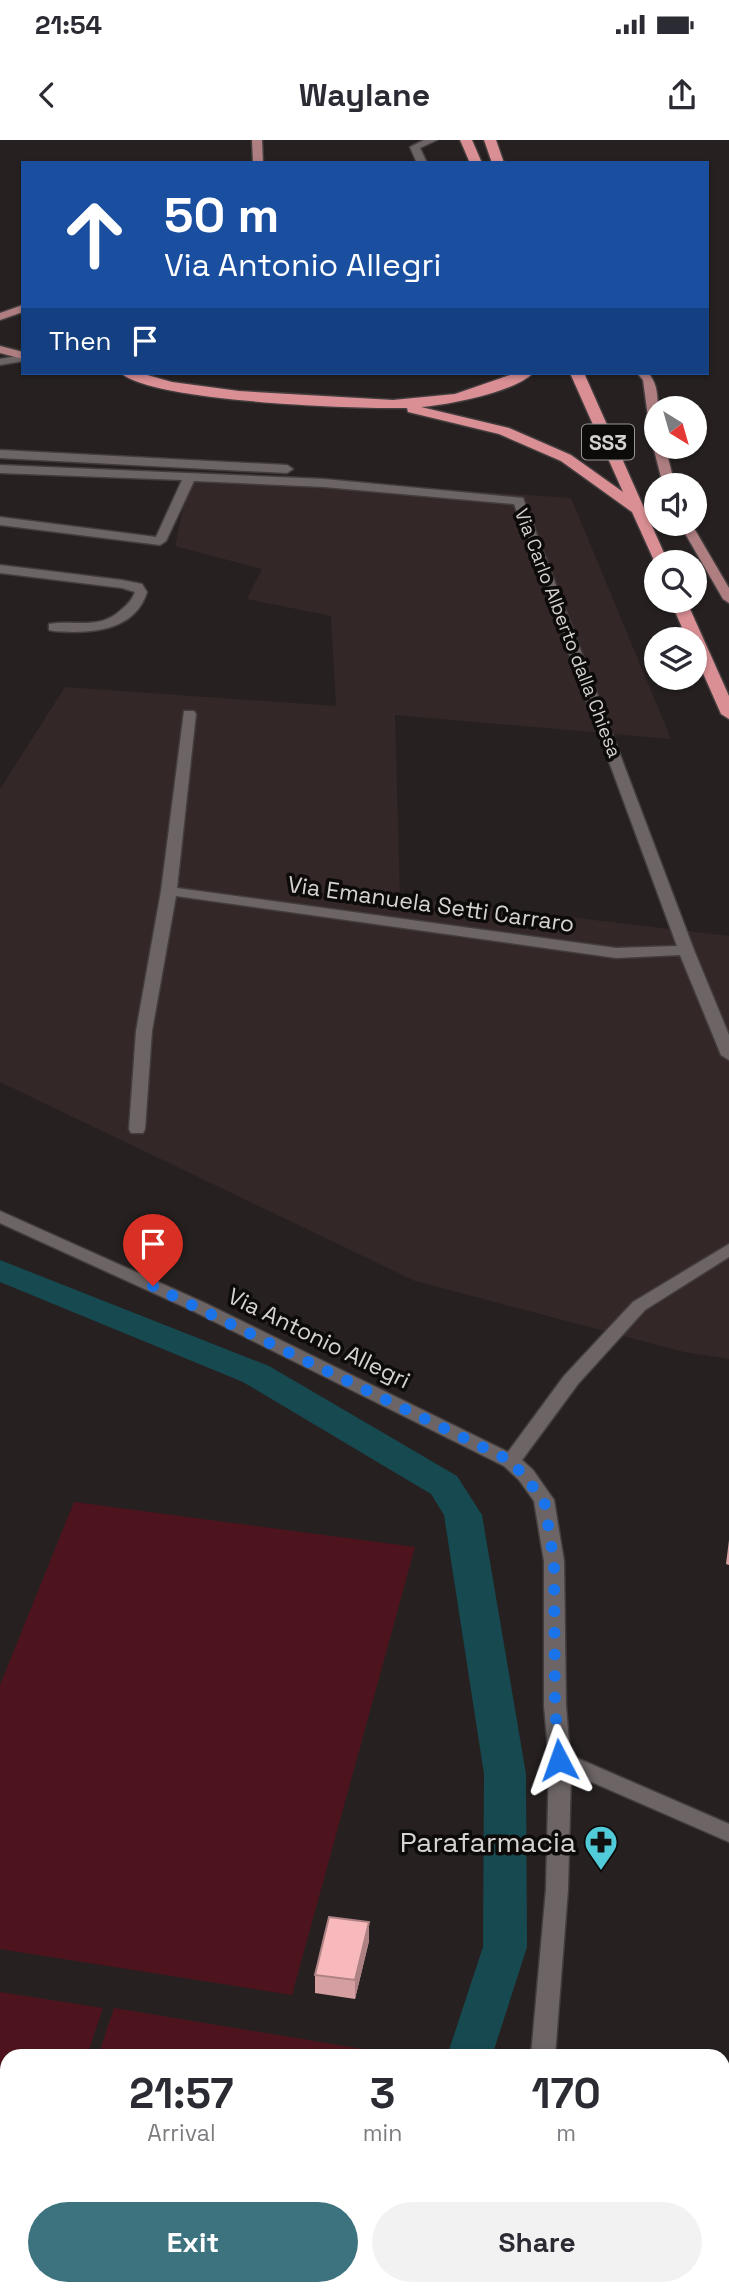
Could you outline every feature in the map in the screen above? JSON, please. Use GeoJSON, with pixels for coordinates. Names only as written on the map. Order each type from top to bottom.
{"type":"FeatureCollection","features":[{"type":"Feature","properties":{"kind":"highway"},"geometry":{"type":"LineString","coordinates":[[466,140],[476,161]]}},
{"type":"Feature","properties":{"kind":"highway"},"geometry":{"type":"LineString","coordinates":[[490,140],[497,161]]}},
{"type":"Feature","properties":{"kind":"highway"},"geometry":{"type":"LineString","coordinates":[[134,375],[159,383],[217,393],[397,405],[448,400],[495,387],[522,375]]}},
{"type":"Feature","properties":{"kind":"highway","name":"SS3"},"geometry":{"type":"LineString","coordinates":[[578,375],[656,550]]}},
{"type":"Feature","properties":{"kind":"highway"},"geometry":{"type":"LineString","coordinates":[[397,405],[504,431],[566,458],[638,510]]}},
{"type":"Feature","properties":{"kind":"highway"},"geometry":{"type":"LineString","coordinates":[[684,613],[729,714]]}},
{"type":"Feature","properties":{"kind":"main road"},"geometry":{"type":"LineString","coordinates":[[257,140],[258,161]]}},
{"type":"Feature","properties":{"kind":"main road"},"geometry":{"type":"LineString","coordinates":[[0,317],[21,309]]}},
{"type":"Feature","properties":{"kind":"main road"},"geometry":{"type":"LineString","coordinates":[[0,349],[21,356]]}},
{"type":"Feature","properties":{"kind":"main road"},"geometry":{"type":"LineString","coordinates":[[644,375],[648,379],[651,396]]}},
{"type":"Feature","properties":{"kind":"main road"},"geometry":{"type":"LineString","coordinates":[[693,536],[729,599]]}},
{"type":"Feature","properties":{"kind":"street"},"geometry":{"type":"LineString","coordinates":[[421,161],[415,147],[432,140]]}},
{"type":"Feature","properties":{"kind":"street"},"geometry":{"type":"LineString","coordinates":[[0,362],[21,357]]}},
{"type":"Feature","properties":{"kind":"street"},"geometry":{"type":"LineString","coordinates":[[0,454],[324,471],[353,486]]}},
{"type":"Feature","properties":{"kind":"street","name":"Via Carlo Alberto dalla Chiesa"},"geometry":{"type":"LineString","coordinates":[[0,469],[190,476],[353,486],[519,501],[686,950],[729,1055]]}},
{"type":"Feature","properties":{"kind":"street"},"geometry":{"type":"LineString","coordinates":[[0,521],[160,541],[190,476]]}},
{"type":"Feature","properties":{"kind":"street"},"geometry":{"type":"LineString","coordinates":[[0,569],[122,584],[137,587],[141,592],[141,597],[121,618],[103,627],[82,630],[54,627]]}},
{"type":"Feature","properties":{"kind":"street"},"geometry":{"type":"LineString","coordinates":[[137,1129],[144,1031],[169,891],[189,714]]}},
{"type":"Feature","properties":{"kind":"street","name":"Via Emanuela Setti Carraro"},"geometry":{"type":"LineString","coordinates":[[169,891],[616,953],[686,950]]}},
{"type":"Feature","properties":{"kind":"street","name":"Via Antonio Allegri"},"geometry":{"type":"LineString","coordinates":[[0,1216],[199,1307],[511,1461],[544,1500],[554,1562],[555,1706],[559,1760],[557,1889],[540,2049]]}},
{"type":"Feature","properties":{"kind":"street"},"geometry":{"type":"LineString","coordinates":[[511,1461],[570,1380],[639,1306],[729,1249]]}},
{"type":"Feature","properties":{"kind":"street"},"geometry":{"type":"LineString","coordinates":[[559,1760],[729,1834]]}},
{"type":"Feature","properties":{"kind":"shaded area"},"geometry":{"type":"Polygon","coordinates":[[[191,471],[571,498],[644,674],[644,690],[651,690],[671,739],[395,715],[400,897],[729,936],[729,1359],[684,1352],[415,1281],[0,1082],[0,789],[65,687],[336,706],[331,616],[247,599],[262,569],[175,546],[191,471]]]}},
{"type":"Feature","properties":{"kind":"shaded area"},"geometry":{"type":"Polygon","coordinates":[[[74,1502],[415,1547],[292,1995],[0,1949],[0,1685],[74,1502]]]}},
{"type":"Feature","properties":{"kind":"shaded area"},"geometry":{"type":"Polygon","coordinates":[[[0,1992],[103,2008],[89,2049],[0,2049],[0,1992]]]}},
{"type":"Feature","properties":{"kind":"shaded area"},"geometry":{"type":"Polygon","coordinates":[[[114,2008],[363,2049],[100,2049],[114,2008]]]}},
{"type":"Feature","properties":{"kind":"building"},"geometry":{"type":"Polygon","coordinates":[[[329,1917],[369,1922],[355,1980],[315,1975],[329,1917]]]}},
{"type":"Feature","properties":{"kind":"waterway"},"geometry":{"type":"LineString","coordinates":[[0,1270],[256,1374],[444,1485],[463,1515],[505,1774],[505,1947],[472,2049]]}},
{"type":"Feature","properties":{"kind":"place","name":"Parafarmacia"},"geometry":{"type":"Point","coordinates":[601,1872]}},
{"type":"Feature","properties":{"kind":"route"},"geometry":{"type":"LineString","coordinates":[[153,1286],[511,1461],[526,1475],[544,1500],[554,1562],[555,1706],[559,1760]]}}]}
